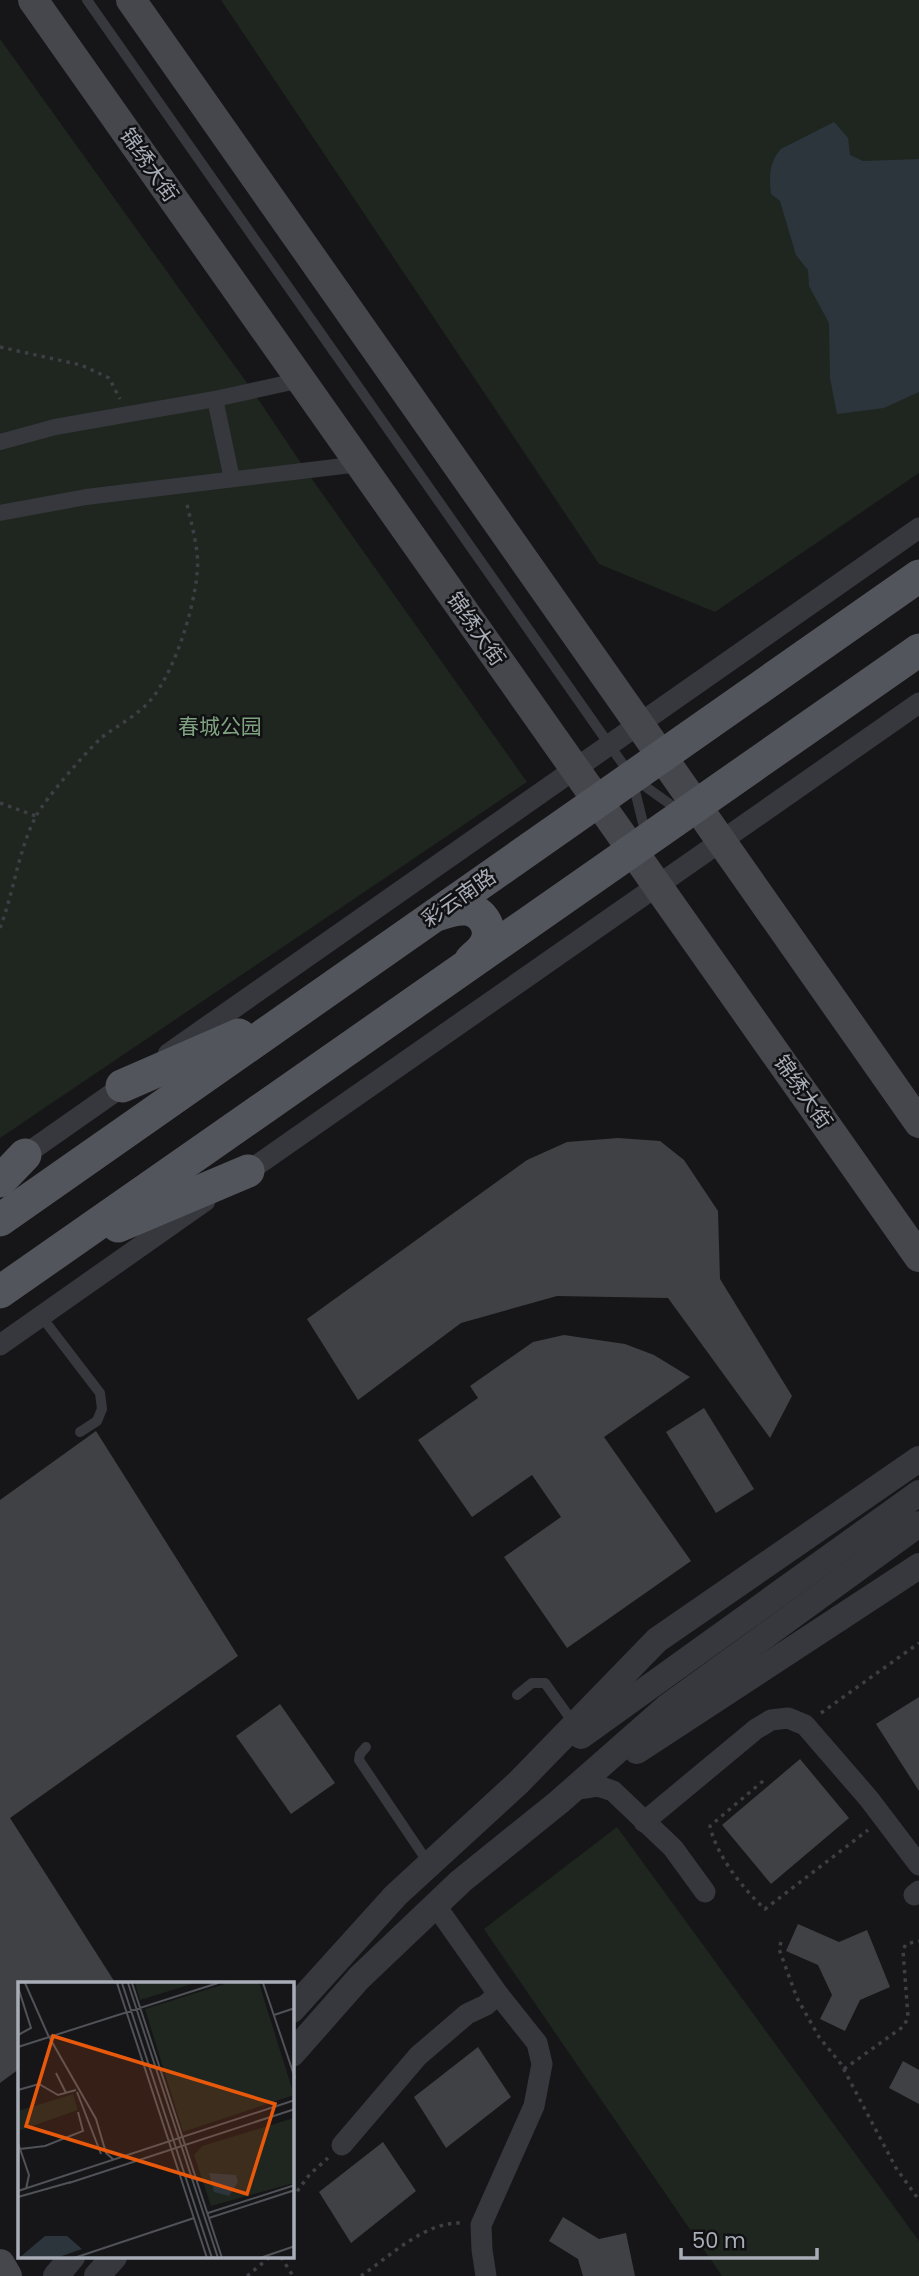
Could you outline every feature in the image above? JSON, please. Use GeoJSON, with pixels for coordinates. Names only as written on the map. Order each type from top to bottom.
{"type":"FeatureCollection","features":[{"type":"Feature","properties":{"kind":"main road","name":"锦绣大街"},"geometry":{"type":"LineString","coordinates":[[33,0],[597,801],[639,844],[657,886],[919,1257]]}},
{"type":"Feature","properties":{"kind":"main road"},"geometry":{"type":"LineString","coordinates":[[131,0],[662,756],[690,809],[721,840],[919,1123]]}},
{"type":"Feature","properties":{"kind":"main road","name":"彩云南路"},"geometry":{"type":"LineString","coordinates":[[0,1220],[919,576]]}},
{"type":"Feature","properties":{"kind":"main road"},"geometry":{"type":"LineString","coordinates":[[0,1292],[639,844],[913,656]]}},
{"type":"Feature","properties":{"kind":"main road"},"geometry":{"type":"LineString","coordinates":[[435,915],[466,908],[483,918],[488,938],[467,964]]}},
{"type":"Feature","properties":{"kind":"main road"},"geometry":{"type":"LineString","coordinates":[[122,1086],[305,1006]]}},
{"type":"Feature","properties":{"kind":"main road"},"geometry":{"type":"LineString","coordinates":[[0,1181],[12,1163]]}},
{"type":"Feature","properties":{"kind":"main road"},"geometry":{"type":"LineString","coordinates":[[57,1252],[248,1171]]}},
{"type":"Feature","properties":{"kind":"main road"},"geometry":{"type":"LineString","coordinates":[[0,2264],[6,2276]]}},
{"type":"Feature","properties":{"kind":"street"},"geometry":{"type":"LineString","coordinates":[[0,442],[55,427],[215,399],[301,380]]}},
{"type":"Feature","properties":{"kind":"street"},"geometry":{"type":"LineString","coordinates":[[215,399],[232,479]]}},
{"type":"Feature","properties":{"kind":"street"},"geometry":{"type":"LineString","coordinates":[[0,513],[86,497],[360,464]]}},
{"type":"Feature","properties":{"kind":"street"},"geometry":{"type":"LineString","coordinates":[[12,1163],[919,527]]}},
{"type":"Feature","properties":{"kind":"street"},"geometry":{"type":"LineString","coordinates":[[0,1345],[919,703]]}},
{"type":"Feature","properties":{"kind":"street"},"geometry":{"type":"LineString","coordinates":[[294,2008],[396,1895],[518,1783],[657,1640],[919,1460]]}},
{"type":"Feature","properties":{"kind":"street"},"geometry":{"type":"LineString","coordinates":[[518,1783],[638,1693],[919,1493]]}},
{"type":"Feature","properties":{"kind":"street"},"geometry":{"type":"LineString","coordinates":[[294,2052],[359,1978],[461,1881],[569,1796],[667,1707],[919,1524]]}},
{"type":"Feature","properties":{"kind":"street"},"geometry":{"type":"LineString","coordinates":[[569,1796],[919,1566]]}},
{"type":"Feature","properties":{"kind":"street"},"geometry":{"type":"LineString","coordinates":[[644,1822],[756,1728],[771,1720],[788,1718],[805,1725],[919,1865]]}},
{"type":"Feature","properties":{"kind":"street"},"geometry":{"type":"LineString","coordinates":[[569,1796],[598,1786],[613,1791],[673,1847],[705,1892]]}},
{"type":"Feature","properties":{"kind":"street"},"geometry":{"type":"LineString","coordinates":[[436,1906],[498,1994],[537,2043],[542,2064],[534,2106],[481,2225],[486,2276]]}},
{"type":"Feature","properties":{"kind":"street"},"geometry":{"type":"LineString","coordinates":[[342,2145],[418,2056],[467,2014],[486,2005],[498,1994]]}},
{"type":"Feature","properties":{"kind":"street"},"geometry":{"type":"LineString","coordinates":[[56,2276],[71,2258]]}},
{"type":"Feature","properties":{"kind":"street"},"geometry":{"type":"LineString","coordinates":[[97,2276],[113,2258]]}},
{"type":"Feature","properties":{"kind":"lane"},"geometry":{"type":"LineString","coordinates":[[88,0],[632,777],[690,809]]}},
{"type":"Feature","properties":{"kind":"lane"},"geometry":{"type":"LineString","coordinates":[[632,777],[639,844]]}},
{"type":"Feature","properties":{"kind":"lane"},"geometry":{"type":"LineString","coordinates":[[41,1316],[100,1393],[102,1409],[97,1421],[80,1432]]}},
{"type":"Feature","properties":{"kind":"lane"},"geometry":{"type":"LineString","coordinates":[[517,1695],[531,1683],[545,1682],[575,1725]]}},
{"type":"Feature","properties":{"kind":"lane"},"geometry":{"type":"LineString","coordinates":[[366,1747],[359,1760],[430,1864]]}},
{"type":"Feature","properties":{"kind":"path"},"geometry":{"type":"LineString","coordinates":[[0,347],[81,365],[109,378],[127,414]]}},
{"type":"Feature","properties":{"kind":"path"},"geometry":{"type":"LineString","coordinates":[[0,928],[36,816],[100,739],[146,705],[167,676],[185,630],[198,573],[193,531],[182,485]]}},
{"type":"Feature","properties":{"kind":"path"},"geometry":{"type":"LineString","coordinates":[[0,803],[36,816]]}},
{"type":"Feature","properties":{"kind":"path"},"geometry":{"type":"LineString","coordinates":[[805,1725],[919,1643]]}},
{"type":"Feature","properties":{"kind":"path"},"geometry":{"type":"LineString","coordinates":[[764,1781],[710,1826],[713,1842],[744,1890],[765,1909],[883,1818]]}},
{"type":"Feature","properties":{"kind":"path"},"geometry":{"type":"LineString","coordinates":[[844,2069],[904,2026],[908,2017],[903,1950],[906,1944],[919,1941]]}},
{"type":"Feature","properties":{"kind":"path"},"geometry":{"type":"LineString","coordinates":[[780,1942],[779,1949],[797,1998],[819,2037],[844,2069],[896,2168],[919,2200]]}},
{"type":"Feature","properties":{"kind":"path"},"geometry":{"type":"LineString","coordinates":[[294,2196],[310,2174],[342,2145]]}},
{"type":"Feature","properties":{"kind":"path"},"geometry":{"type":"LineString","coordinates":[[361,2276],[420,2235],[449,2222],[481,2225]]}},
{"type":"Feature","properties":{"kind":"path"},"geometry":{"type":"LineString","coordinates":[[247,2276],[269,2258]]}},
{"type":"Feature","properties":{"kind":"path"},"geometry":{"type":"LineString","coordinates":[[282,2258],[293,2276]]}},
{"type":"Feature","properties":{"kind":"green space"},"geometry":{"type":"Polygon","coordinates":[[[221,0],[919,0],[919,473],[715,612],[599,564],[221,0]]]}},
{"type":"Feature","properties":{"kind":"green space","name":"春城公园"},"geometry":{"type":"Polygon","coordinates":[[[0,39],[252,390],[527,782],[0,1138],[0,39]]]}},
{"type":"Feature","properties":{"kind":"green space"},"geometry":{"type":"Polygon","coordinates":[[[617,1827],[919,2241],[919,2276],[722,2276],[484,1929],[617,1827]]]}},
{"type":"Feature","properties":{"kind":"shaded area"},"geometry":{"type":"Polygon","coordinates":[[[834,122],[848,138],[850,155],[863,161],[919,159],[919,392],[884,408],[837,414],[830,378],[829,323],[809,286],[808,270],[796,255],[780,201],[771,194],[770,182],[772,164],[781,149],[834,122]]]}},
{"type":"Feature","properties":{"kind":"building"},"geometry":{"type":"Polygon","coordinates":[[[618,1138],[660,1141],[684,1160],[718,1211],[720,1279],[792,1396],[770,1438],[668,1298],[557,1296],[461,1323],[358,1400],[307,1319],[527,1160],[567,1142],[618,1138]]]}},
{"type":"Feature","properties":{"kind":"building"},"geometry":{"type":"Polygon","coordinates":[[[564,1335],[625,1344],[654,1355],[690,1377],[604,1437],[691,1561],[567,1648],[504,1557],[561,1517],[532,1475],[472,1517],[418,1440],[478,1398],[470,1386],[533,1342],[564,1335]]]}},
{"type":"Feature","properties":{"kind":"building"},"geometry":{"type":"Polygon","coordinates":[[[704,1408],[754,1489],[716,1513],[666,1432],[704,1408]]]}},
{"type":"Feature","properties":{"kind":"building"},"geometry":{"type":"Polygon","coordinates":[[[96,1431],[238,1656],[10,1818],[115,1982],[18,1982],[18,2070],[0,2083],[0,1500],[96,1431]]]}},
{"type":"Feature","properties":{"kind":"building"},"geometry":{"type":"Polygon","coordinates":[[[919,1697],[919,1791],[876,1724],[919,1697]]]}},
{"type":"Feature","properties":{"kind":"building"},"geometry":{"type":"Polygon","coordinates":[[[280,1704],[335,1783],[291,1814],[236,1736],[280,1704]]]}},
{"type":"Feature","properties":{"kind":"building"},"geometry":{"type":"Polygon","coordinates":[[[800,1759],[849,1818],[771,1884],[722,1825],[800,1759]]]}},
{"type":"Feature","properties":{"kind":"building"},"geometry":{"type":"Polygon","coordinates":[[[798,1924],[839,1942],[867,1930],[890,1987],[860,2000],[845,2031],[820,2019],[832,1995],[818,1965],[786,1951],[798,1924]]]}},
{"type":"Feature","properties":{"kind":"building"},"geometry":{"type":"Polygon","coordinates":[[[478,2047],[511,2097],[446,2148],[414,2097],[478,2047]]]}},
{"type":"Feature","properties":{"kind":"building"},"geometry":{"type":"Polygon","coordinates":[[[903,2061],[919,2070],[919,2104],[889,2088],[903,2061]]]}},
{"type":"Feature","properties":{"kind":"building"},"geometry":{"type":"Polygon","coordinates":[[[383,2142],[416,2191],[351,2243],[319,2192],[383,2142]]]}},
{"type":"Feature","properties":{"kind":"building"},"geometry":{"type":"Polygon","coordinates":[[[563,2217],[599,2239],[626,2233],[635,2276],[583,2276],[578,2259],[549,2241],[563,2217]]]}}]}
